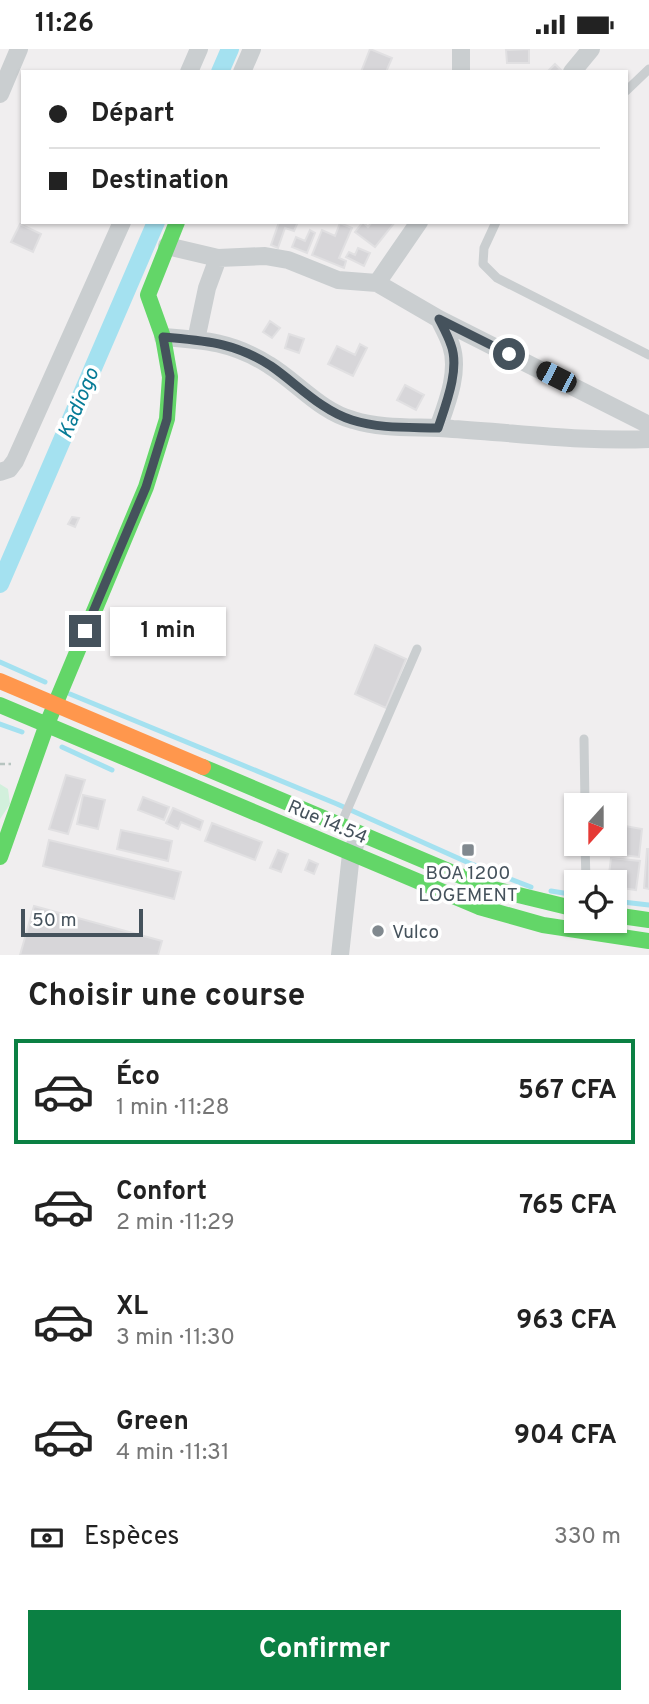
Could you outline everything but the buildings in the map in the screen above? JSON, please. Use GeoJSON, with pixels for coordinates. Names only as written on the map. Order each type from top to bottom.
{"type":"FeatureCollection","features":[{"type":"Feature","properties":{"kind":"main road"},"geometry":{"type":"LineString","coordinates":[[0,857],[47,724],[146,487],[167,419],[170,376],[163,337],[148,295],[176,224]]}},
{"type":"Feature","properties":{"kind":"main road","name":"Rue 14.54"},"geometry":{"type":"LineString","coordinates":[[0,681],[489,888],[564,906]]}},
{"type":"Feature","properties":{"kind":"main road","name":"Rue 14.54"},"geometry":{"type":"LineString","coordinates":[[0,705],[479,907],[519,920],[649,941]]}},
{"type":"Feature","properties":{"kind":"main road"},"geometry":{"type":"LineString","coordinates":[[627,917],[649,920]]}},
{"type":"Feature","properties":{"kind":"street"},"geometry":{"type":"LineString","coordinates":[[0,94],[19,49]]}},
{"type":"Feature","properties":{"kind":"street"},"geometry":{"type":"LineString","coordinates":[[190,70],[199,49]]}},
{"type":"Feature","properties":{"kind":"street"},"geometry":{"type":"LineString","coordinates":[[243,70],[252,49]]}},
{"type":"Feature","properties":{"kind":"street"},"geometry":{"type":"LineString","coordinates":[[461,49],[461,70]]}},
{"type":"Feature","properties":{"kind":"street"},"geometry":{"type":"LineString","coordinates":[[574,70],[591,49]]}},
{"type":"Feature","properties":{"kind":"street"},"geometry":{"type":"LineString","coordinates":[[0,472],[9,469],[15,461],[121,224]]}},
{"type":"Feature","properties":{"kind":"street"},"geometry":{"type":"LineString","coordinates":[[377,283],[418,224]]}},
{"type":"Feature","properties":{"kind":"street"},"geometry":{"type":"LineString","coordinates":[[167,246],[218,258],[265,256],[288,260],[338,280],[377,283],[439,319],[649,425]]}},
{"type":"Feature","properties":{"kind":"street"},"geometry":{"type":"LineString","coordinates":[[196,339],[207,288],[218,258]]}},
{"type":"Feature","properties":{"kind":"street"},"geometry":{"type":"LineString","coordinates":[[438,428],[450,395],[452,376],[452,347],[439,319]]}},
{"type":"Feature","properties":{"kind":"street"},"geometry":{"type":"LineString","coordinates":[[163,337],[217,342],[246,353],[270,365],[333,412],[351,420],[380,426],[603,441],[649,439]]}},
{"type":"Feature","properties":{"kind":"street"},"geometry":{"type":"LineString","coordinates":[[340,955],[351,854],[360,832]]}},
{"type":"Feature","properties":{"kind":"lane"},"geometry":{"type":"LineString","coordinates":[[628,89],[649,69]]}},
{"type":"Feature","properties":{"kind":"lane"},"geometry":{"type":"LineString","coordinates":[[495,224],[484,248],[483,264],[497,278],[649,355]]}},
{"type":"Feature","properties":{"kind":"lane"},"geometry":{"type":"LineString","coordinates":[[341,824],[417,649]]}},
{"type":"Feature","properties":{"kind":"lane"},"geometry":{"type":"LineString","coordinates":[[584,739],[585,793]]}},
{"type":"Feature","properties":{"kind":"green space"},"geometry":{"type":"Polygon","coordinates":[[[0,784],[8,789],[10,804],[0,819],[0,784]]]}},
{"type":"Feature","properties":{"kind":"waterway","name":"Kadiogo"},"geometry":{"type":"LineString","coordinates":[[221,70],[230,49]]}},
{"type":"Feature","properties":{"kind":"waterway","name":"Kadiogo"},"geometry":{"type":"LineString","coordinates":[[0,584],[155,224]]}},
{"type":"Feature","properties":{"kind":"waterway"},"geometry":{"type":"LineString","coordinates":[[0,662],[45,682]]}},
{"type":"Feature","properties":{"kind":"waterway"},"geometry":{"type":"LineString","coordinates":[[70,694],[531,887]]}},
{"type":"Feature","properties":{"kind":"waterway"},"geometry":{"type":"LineString","coordinates":[[0,724],[22,732]]}},
{"type":"Feature","properties":{"kind":"waterway"},"geometry":{"type":"LineString","coordinates":[[62,747],[112,770]]}},
{"type":"Feature","properties":{"kind":"waterway"},"geometry":{"type":"LineString","coordinates":[[551,891],[564,893]]}},
{"type":"Feature","properties":{"kind":"waterway"},"geometry":{"type":"LineString","coordinates":[[627,902],[649,905]]}},
{"type":"Feature","properties":{"kind":"traffic: fast"},"geometry":{"type":"LineString","coordinates":[[0,857],[47,724],[146,487],[167,419],[170,377],[163,337],[148,295],[176,224]]}},
{"type":"Feature","properties":{"kind":"traffic: fast"},"geometry":{"type":"LineString","coordinates":[[0,705],[479,907],[543,925],[649,941]]}},
{"type":"Feature","properties":{"kind":"traffic: fast"},"geometry":{"type":"LineString","coordinates":[[203,767],[489,888],[564,906]]}},
{"type":"Feature","properties":{"kind":"traffic: fast"},"geometry":{"type":"LineString","coordinates":[[627,917],[649,920]]}},
{"type":"Feature","properties":{"kind":"traffic: slow"},"geometry":{"type":"LineString","coordinates":[[0,681],[203,767]]}},
{"type":"Feature","properties":{"kind":"place","name":"BOA 1200 LOGEMENT"},"geometry":{"type":"Point","coordinates":[468,850]}},
{"type":"Feature","properties":{"kind":"place","name":"Vulco"},"geometry":{"type":"Point","coordinates":[378,931]}},
{"type":"Feature","properties":{"kind":"route"},"geometry":{"type":"LineString","coordinates":[[85,631],[146,487],[167,419],[170,376],[163,337],[217,342],[246,353],[270,365],[333,412],[351,420],[380,426],[438,428],[450,395],[452,376],[452,347],[439,319],[509,354]]}}]}
